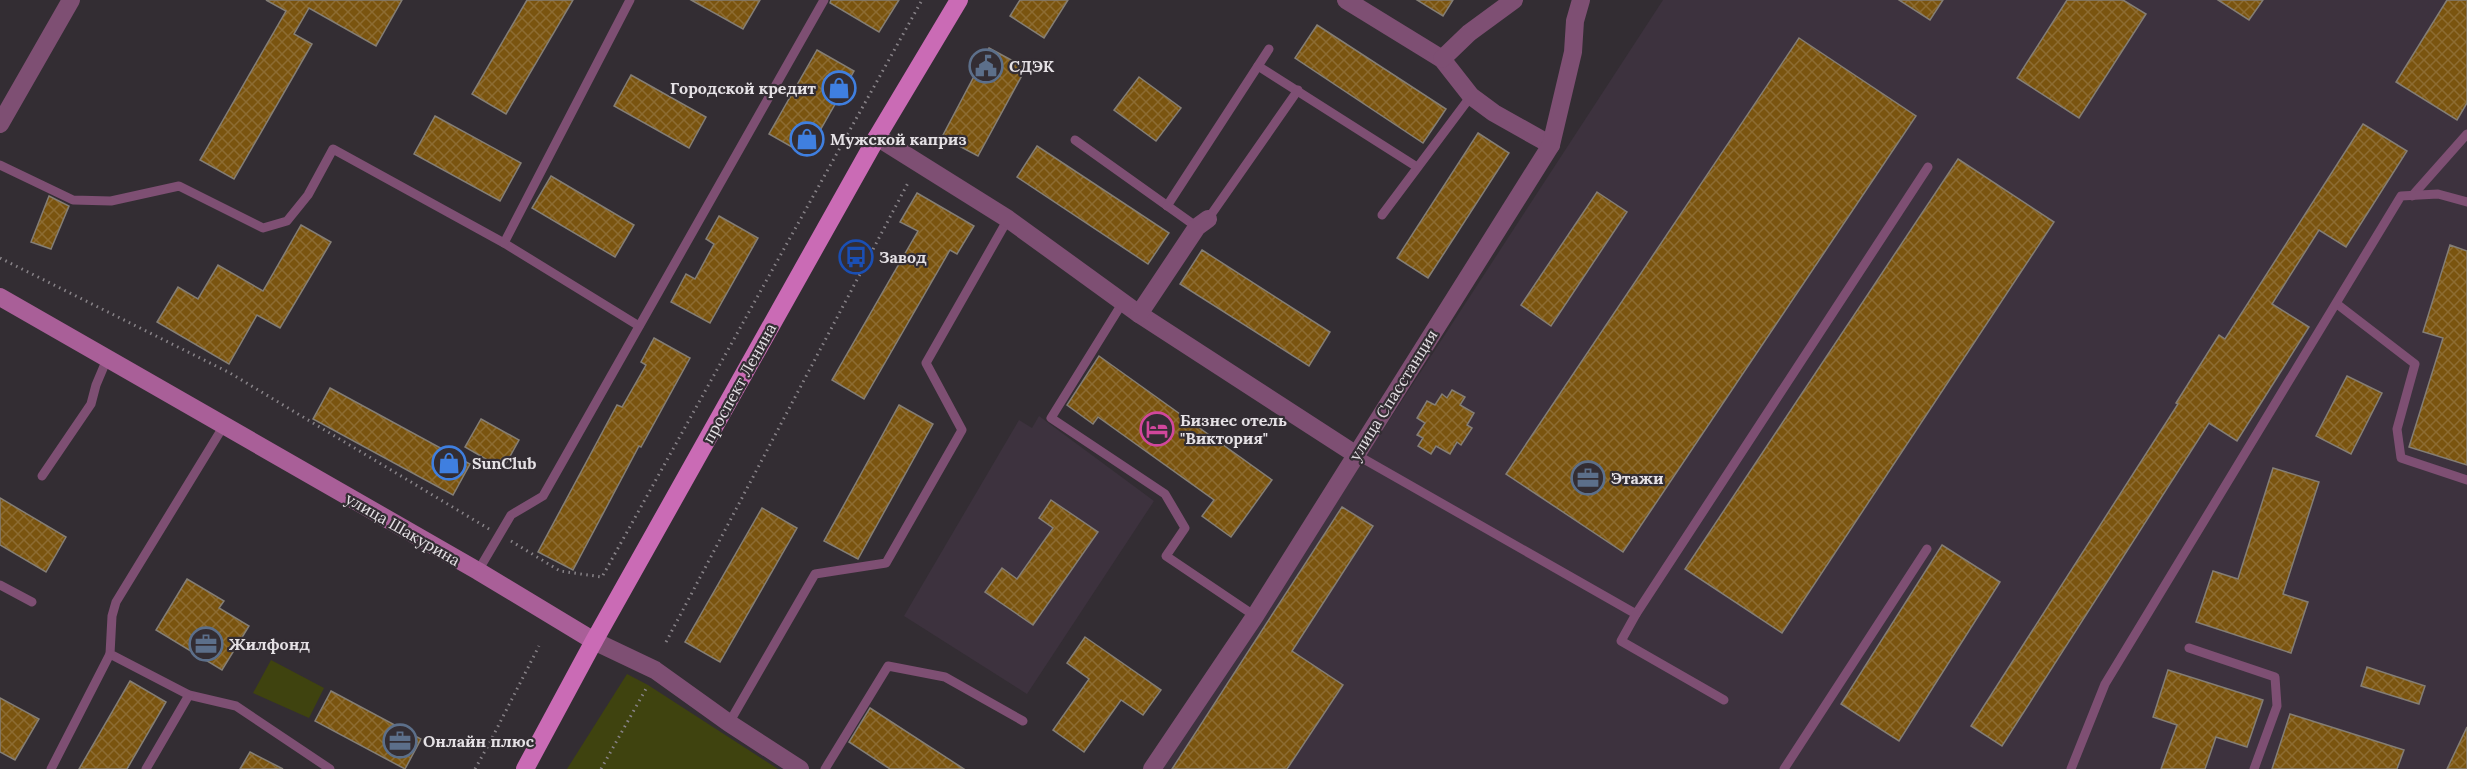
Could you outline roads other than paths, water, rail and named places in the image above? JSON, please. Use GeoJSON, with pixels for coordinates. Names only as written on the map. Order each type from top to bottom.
{"type":"FeatureCollection","features":[{"type":"Feature","properties":{"kind":"main road","name":"проспект Ленина"},"geometry":{"type":"LineString","coordinates":[[525,769],[594,641],[877,137],[959,0]]}},
{"type":"Feature","properties":{"kind":"main road","name":"улица Шакурина"},"geometry":{"type":"LineString","coordinates":[[0,297],[478,571],[594,641]]}},
{"type":"Feature","properties":{"kind":"street"},"geometry":{"type":"LineString","coordinates":[[0,124],[71,0]]}},
{"type":"Feature","properties":{"kind":"street"},"geometry":{"type":"LineString","coordinates":[[1346,0],[1442,59],[1471,96],[1494,113],[1551,145]]}},
{"type":"Feature","properties":{"kind":"street"},"geometry":{"type":"LineString","coordinates":[[1442,59],[1468,33],[1514,0]]}},
{"type":"Feature","properties":{"kind":"street","name":"улица Спасстанция"},"geometry":{"type":"LineString","coordinates":[[1152,769],[1255,616],[1551,145],[1569,73],[1575,21],[1581,0]]}},
{"type":"Feature","properties":{"kind":"street"},"geometry":{"type":"LineString","coordinates":[[877,137],[1008,219],[1139,314],[1355,454]]}},
{"type":"Feature","properties":{"kind":"street"},"geometry":{"type":"LineString","coordinates":[[1139,314],[1202,223]]}},
{"type":"Feature","properties":{"kind":"street","name":"улица Шакурина"},"geometry":{"type":"LineString","coordinates":[[594,641],[655,669],[729,723],[800,769]]}},
{"type":"Feature","properties":{"kind":"lane"},"geometry":{"type":"LineString","coordinates":[[504,243],[630,0]]}},
{"type":"Feature","properties":{"kind":"lane"},"geometry":{"type":"LineString","coordinates":[[478,571],[511,515],[543,496],[824,0]]}},
{"type":"Feature","properties":{"kind":"lane"},"geometry":{"type":"LineString","coordinates":[[1167,206],[1269,49]]}},
{"type":"Feature","properties":{"kind":"lane"},"geometry":{"type":"LineString","coordinates":[[1258,66],[1417,167]]}},
{"type":"Feature","properties":{"kind":"lane"},"geometry":{"type":"LineString","coordinates":[[1075,140],[1167,206],[1202,223],[1298,90]]}},
{"type":"Feature","properties":{"kind":"lane"},"geometry":{"type":"LineString","coordinates":[[1382,215],[1471,96]]}},
{"type":"Feature","properties":{"kind":"lane"},"geometry":{"type":"LineString","coordinates":[[2412,196],[2467,134]]}},
{"type":"Feature","properties":{"kind":"lane"},"geometry":{"type":"LineString","coordinates":[[0,165],[73,200],[111,201],[179,186],[263,228],[288,221],[308,195],[333,149],[504,243],[639,326]]}},
{"type":"Feature","properties":{"kind":"lane"},"geometry":{"type":"LineString","coordinates":[[1724,700],[1621,641],[1636,614],[1928,167]]}},
{"type":"Feature","properties":{"kind":"lane"},"geometry":{"type":"LineString","coordinates":[[2071,769],[2105,684],[2401,196],[2438,194],[2467,202]]}},
{"type":"Feature","properties":{"kind":"lane"},"geometry":{"type":"LineString","coordinates":[[729,723],[815,574],[886,563],[962,430],[926,363],[1008,219]]}},
{"type":"Feature","properties":{"kind":"lane"},"geometry":{"type":"LineString","coordinates":[[1123,302],[1051,417],[1165,494],[1185,528],[1166,556],[1255,616]]}},
{"type":"Feature","properties":{"kind":"lane"},"geometry":{"type":"LineString","coordinates":[[2337,304],[2415,364],[2397,429],[2402,458],[2467,480]]}},
{"type":"Feature","properties":{"kind":"lane"},"geometry":{"type":"LineString","coordinates":[[42,476],[91,404],[106,359]]}},
{"type":"Feature","properties":{"kind":"lane"},"geometry":{"type":"LineString","coordinates":[[51,769],[110,654],[112,616],[116,602],[224,427]]}},
{"type":"Feature","properties":{"kind":"lane"},"geometry":{"type":"LineString","coordinates":[[1355,454],[1636,614]]}},
{"type":"Feature","properties":{"kind":"lane"},"geometry":{"type":"LineString","coordinates":[[1784,769],[1927,549]]}},
{"type":"Feature","properties":{"kind":"lane"},"geometry":{"type":"LineString","coordinates":[[0,585],[32,602]]}},
{"type":"Feature","properties":{"kind":"lane"},"geometry":{"type":"LineString","coordinates":[[2189,648],[2275,677],[2277,706],[2254,769]]}},
{"type":"Feature","properties":{"kind":"lane"},"geometry":{"type":"LineString","coordinates":[[110,654],[189,695],[236,706],[330,769]]}},
{"type":"Feature","properties":{"kind":"lane"},"geometry":{"type":"LineString","coordinates":[[825,769],[888,666],[945,677],[1023,722]]}},
{"type":"Feature","properties":{"kind":"lane"},"geometry":{"type":"LineString","coordinates":[[146,769],[189,695]]}},
{"type":"Feature","properties":{"kind":"place","name":"СДЭК"},"geometry":{"type":"Point","coordinates":[986,66]}},
{"type":"Feature","properties":{"kind":"place","name":"Городской кредит"},"geometry":{"type":"Point","coordinates":[839,88]}},
{"type":"Feature","properties":{"kind":"place","name":"Мужской каприз"},"geometry":{"type":"Point","coordinates":[807,139]}},
{"type":"Feature","properties":{"kind":"place","name":"Завод"},"geometry":{"type":"Point","coordinates":[856,257]}},
{"type":"Feature","properties":{"kind":"place","name":"Бизнес отель \"Виктория\""},"geometry":{"type":"Point","coordinates":[1157,429]}},
{"type":"Feature","properties":{"kind":"place","name":"SunClub"},"geometry":{"type":"Point","coordinates":[449,463]}},
{"type":"Feature","properties":{"kind":"place","name":"Этажи"},"geometry":{"type":"Point","coordinates":[1588,478]}},
{"type":"Feature","properties":{"kind":"place","name":"Жилфонд"},"geometry":{"type":"Point","coordinates":[206,644]}},
{"type":"Feature","properties":{"kind":"place","name":"Онлайн плюс"},"geometry":{"type":"Point","coordinates":[400,741]}}]}
